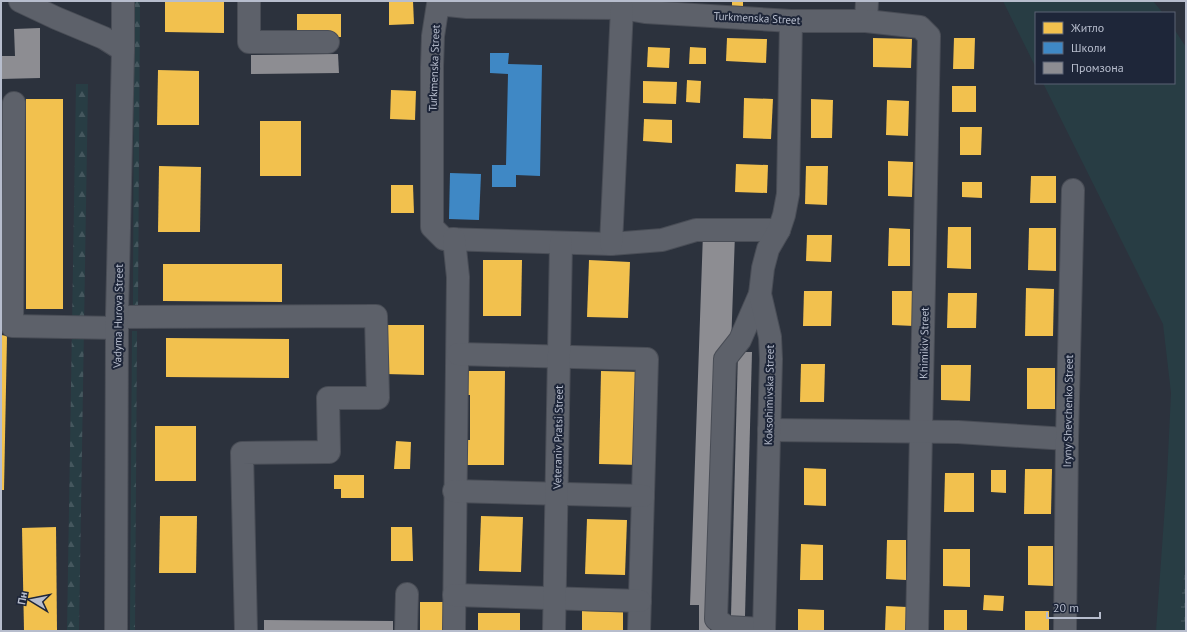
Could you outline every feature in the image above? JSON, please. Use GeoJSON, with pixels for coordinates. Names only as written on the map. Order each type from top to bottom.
{"type":"FeatureCollection","features":[{"type":"Feature","properties":{"kind":"street"},"geometry":{"type":"LineString","coordinates":[[20,1],[104,38],[123,50]]}},
{"type":"Feature","properties":{"kind":"street","name":"Vadyma Hurova Street"},"geometry":{"type":"LineString","coordinates":[[116,631],[117,322],[123,1]]}},
{"type":"Feature","properties":{"kind":"street"},"geometry":{"type":"LineString","coordinates":[[249,1],[249,42],[328,42]]}},
{"type":"Feature","properties":{"kind":"street","name":"Turkmenska Street"},"geometry":{"type":"LineString","coordinates":[[779,230],[696,230],[662,240],[611,244],[444,238],[432,226],[432,36],[438,2],[467,7],[622,8],[645,12],[792,21],[866,11],[920,27],[929,36],[928,56]]}},
{"type":"Feature","properties":{"kind":"street"},"geometry":{"type":"LineString","coordinates":[[611,244],[622,8]]}},
{"type":"Feature","properties":{"kind":"street","name":"Koksohimivska Street"},"geometry":{"type":"LineString","coordinates":[[764,630],[771,359],[770,344],[760,294],[763,268],[768,249],[779,230],[784,215],[788,194],[792,21]]}},
{"type":"Feature","properties":{"kind":"street","name":"Khimikiv Street"},"geometry":{"type":"LineString","coordinates":[[917,631],[928,56]]}},
{"type":"Feature","properties":{"kind":"street"},"geometry":{"type":"LineString","coordinates":[[14,103],[12,326],[376,316],[378,398],[328,398],[329,452],[242,452],[246,631]]}},
{"type":"Feature","properties":{"kind":"street","name":"Iryny Shevchenko Street"},"geometry":{"type":"LineString","coordinates":[[1065,631],[1067,439],[1073,190]]}},
{"type":"Feature","properties":{"kind":"street"},"geometry":{"type":"LineString","coordinates":[[454,239],[458,277],[458,354],[454,491],[454,631]]}},
{"type":"Feature","properties":{"kind":"street","name":"Veteraniv Pratsi Street"},"geometry":{"type":"LineString","coordinates":[[554,631],[561,243]]}},
{"type":"Feature","properties":{"kind":"street"},"geometry":{"type":"LineString","coordinates":[[760,294],[740,340],[725,359],[716,619],[727,627],[764,630]]}},
{"type":"Feature","properties":{"kind":"street"},"geometry":{"type":"LineString","coordinates":[[458,354],[647,359],[639,631]]}},
{"type":"Feature","properties":{"kind":"street"},"geometry":{"type":"LineString","coordinates":[[769,430],[958,432],[1067,439]]}},
{"type":"Feature","properties":{"kind":"street"},"geometry":{"type":"LineString","coordinates":[[454,491],[643,496]]}},
{"type":"Feature","properties":{"kind":"street"},"geometry":{"type":"LineString","coordinates":[[406,631],[407,594]]}},
{"type":"Feature","properties":{"kind":"street"},"geometry":{"type":"LineString","coordinates":[[454,595],[640,601]]}},
{"type":"Feature","properties":{"kind":"green space"},"geometry":{"type":"Polygon","coordinates":[[[134,1],[140,1],[138,309],[133,309],[134,1]]]}},
{"type":"Feature","properties":{"kind":"green space"},"geometry":{"type":"Polygon","coordinates":[[[1003,1],[1153,1],[1162,12],[1035,12],[1035,66],[1003,1]]]}},
{"type":"Feature","properties":{"kind":"green space"},"geometry":{"type":"Polygon","coordinates":[[[1175,30],[1186,47],[1186,557],[1181,603],[1181,631],[1156,631],[1167,477],[1171,393],[1163,324],[1043,84],[1175,84],[1175,30]]]}},
{"type":"Feature","properties":{"kind":"green space"},"geometry":{"type":"Polygon","coordinates":[[[76,84],[88,84],[79,631],[67,631],[76,84]]]}},
{"type":"Feature","properties":{"kind":"green space"},"geometry":{"type":"Polygon","coordinates":[[[132,331],[137,331],[135,631],[130,631],[132,331]]]}},
{"type":"Feature","properties":{"kind":"green space"},"geometry":{"type":"Polygon","coordinates":[[[1186,557],[1186,631],[1181,631],[1181,603],[1186,557]]]}},
{"type":"Feature","properties":{"kind":"building: Житло"},"geometry":{"type":"Polygon","coordinates":[[[165,1],[224,1],[224,33],[165,32],[165,1]]]}},
{"type":"Feature","properties":{"kind":"building: Житло"},"geometry":{"type":"Polygon","coordinates":[[[389,1],[413,1],[414,24],[389,25],[389,1]]]}},
{"type":"Feature","properties":{"kind":"building: Житло"},"geometry":{"type":"Polygon","coordinates":[[[732,1],[743,1],[743,6],[732,6],[732,1]]]}},
{"type":"Feature","properties":{"kind":"building: Житло"},"geometry":{"type":"Polygon","coordinates":[[[297,14],[341,14],[341,37],[297,37],[297,14]]]}},
{"type":"Feature","properties":{"kind":"building: Житло"},"geometry":{"type":"Polygon","coordinates":[[[727,38],[767,39],[766,63],[726,61],[727,38]]]}},
{"type":"Feature","properties":{"kind":"building: Житло"},"geometry":{"type":"Polygon","coordinates":[[[873,38],[912,39],[911,68],[873,67],[873,38]]]}},
{"type":"Feature","properties":{"kind":"building: Житло"},"geometry":{"type":"Polygon","coordinates":[[[954,38],[975,38],[974,69],[953,69],[954,38]]]}},
{"type":"Feature","properties":{"kind":"building: Житло"},"geometry":{"type":"Polygon","coordinates":[[[648,47],[670,48],[669,68],[647,67],[648,47]]]}},
{"type":"Feature","properties":{"kind":"building: Житло"},"geometry":{"type":"Polygon","coordinates":[[[690,47],[706,48],[706,64],[689,64],[690,47]]]}},
{"type":"Feature","properties":{"kind":"building: Житло"},"geometry":{"type":"Polygon","coordinates":[[[158,70],[199,71],[199,125],[157,125],[158,70]]]}},
{"type":"Feature","properties":{"kind":"building: Житло"},"geometry":{"type":"Polygon","coordinates":[[[687,80],[701,81],[700,103],[686,102],[687,80]]]}},
{"type":"Feature","properties":{"kind":"building: Житло"},"geometry":{"type":"Polygon","coordinates":[[[643,81],[677,82],[676,104],[643,103],[643,81]]]}},
{"type":"Feature","properties":{"kind":"building: Житло"},"geometry":{"type":"Polygon","coordinates":[[[952,86],[976,86],[976,112],[952,112],[952,86]]]}},
{"type":"Feature","properties":{"kind":"building: Житло"},"geometry":{"type":"Polygon","coordinates":[[[391,90],[416,91],[415,120],[390,119],[391,90]]]}},
{"type":"Feature","properties":{"kind":"building: Житло"},"geometry":{"type":"Polygon","coordinates":[[[744,98],[773,99],[771,139],[743,138],[744,98]]]}},
{"type":"Feature","properties":{"kind":"building: Житло"},"geometry":{"type":"Polygon","coordinates":[[[26,99],[63,99],[63,309],[26,309],[26,99]]]}},
{"type":"Feature","properties":{"kind":"building: Житло"},"geometry":{"type":"Polygon","coordinates":[[[811,99],[833,100],[832,138],[811,138],[811,99]]]}},
{"type":"Feature","properties":{"kind":"building: Житло"},"geometry":{"type":"Polygon","coordinates":[[[887,100],[909,101],[908,136],[886,135],[887,100]]]}},
{"type":"Feature","properties":{"kind":"building: Житло"},"geometry":{"type":"Polygon","coordinates":[[[644,119],[672,120],[672,143],[643,141],[644,119]]]}},
{"type":"Feature","properties":{"kind":"building: Житло"},"geometry":{"type":"Polygon","coordinates":[[[260,121],[301,121],[301,176],[260,176],[260,121]]]}},
{"type":"Feature","properties":{"kind":"building: Житло"},"geometry":{"type":"Polygon","coordinates":[[[960,127],[982,127],[981,155],[960,155],[960,127]]]}},
{"type":"Feature","properties":{"kind":"building: Житло"},"geometry":{"type":"Polygon","coordinates":[[[888,161],[913,162],[912,197],[888,196],[888,161]]]}},
{"type":"Feature","properties":{"kind":"building: Житло"},"geometry":{"type":"Polygon","coordinates":[[[736,164],[768,165],[767,193],[735,192],[736,164]]]}},
{"type":"Feature","properties":{"kind":"building: Житло"},"geometry":{"type":"Polygon","coordinates":[[[159,166],[201,167],[200,232],[158,232],[159,166]]]}},
{"type":"Feature","properties":{"kind":"building: Житло"},"geometry":{"type":"Polygon","coordinates":[[[806,166],[828,166],[827,205],[805,204],[806,166]]]}},
{"type":"Feature","properties":{"kind":"building: Житло"},"geometry":{"type":"Polygon","coordinates":[[[1031,176],[1056,176],[1056,203],[1030,203],[1031,176]]]}},
{"type":"Feature","properties":{"kind":"building: Житло"},"geometry":{"type":"Polygon","coordinates":[[[962,182],[982,182],[982,198],[962,197],[962,182]]]}},
{"type":"Feature","properties":{"kind":"building: Житло"},"geometry":{"type":"Polygon","coordinates":[[[391,185],[413,185],[414,213],[391,213],[391,185]]]}},
{"type":"Feature","properties":{"kind":"building: Житло"},"geometry":{"type":"Polygon","coordinates":[[[948,227],[971,227],[971,269],[947,268],[948,227]]]}},
{"type":"Feature","properties":{"kind":"building: Житло"},"geometry":{"type":"Polygon","coordinates":[[[889,228],[910,229],[910,266],[888,266],[889,228]]]}},
{"type":"Feature","properties":{"kind":"building: Житло"},"geometry":{"type":"Polygon","coordinates":[[[1029,228],[1056,228],[1056,271],[1028,270],[1029,228]]]}},
{"type":"Feature","properties":{"kind":"building: Житло"},"geometry":{"type":"Polygon","coordinates":[[[807,235],[832,235],[831,262],[806,261],[807,235]]]}},
{"type":"Feature","properties":{"kind":"building: Житло"},"geometry":{"type":"Polygon","coordinates":[[[483,260],[522,260],[521,316],[483,316],[483,260]]]}},
{"type":"Feature","properties":{"kind":"building: Житло"},"geometry":{"type":"Polygon","coordinates":[[[589,260],[630,262],[628,318],[587,317],[589,260]]]}},
{"type":"Feature","properties":{"kind":"building: Житло"},"geometry":{"type":"Polygon","coordinates":[[[163,264],[282,264],[282,302],[163,301],[163,264]]]}},
{"type":"Feature","properties":{"kind":"building: Житло"},"geometry":{"type":"Polygon","coordinates":[[[1026,288],[1054,289],[1053,336],[1025,336],[1026,288]]]}},
{"type":"Feature","properties":{"kind":"building: Житло"},"geometry":{"type":"Polygon","coordinates":[[[804,291],[832,291],[831,326],[803,326],[804,291]]]}},
{"type":"Feature","properties":{"kind":"building: Житло"},"geometry":{"type":"Polygon","coordinates":[[[892,291],[914,291],[914,326],[892,325],[892,291]]]}},
{"type":"Feature","properties":{"kind":"building: Житло"},"geometry":{"type":"Polygon","coordinates":[[[948,293],[977,293],[976,328],[947,328],[948,293]]]}},
{"type":"Feature","properties":{"kind":"building: Житло"},"geometry":{"type":"Polygon","coordinates":[[[386,325],[424,325],[424,375],[385,374],[386,325]]]}},
{"type":"Feature","properties":{"kind":"building: Житло"},"geometry":{"type":"Polygon","coordinates":[[[1,335],[7,336],[4,490],[1,490],[1,335]]]}},
{"type":"Feature","properties":{"kind":"building: Житло"},"geometry":{"type":"Polygon","coordinates":[[[166,338],[289,339],[289,378],[166,377],[166,338]]]}},
{"type":"Feature","properties":{"kind":"building: Житло"},"geometry":{"type":"Polygon","coordinates":[[[801,364],[825,364],[824,402],[800,402],[801,364]]]}},
{"type":"Feature","properties":{"kind":"building: Житло"},"geometry":{"type":"Polygon","coordinates":[[[941,365],[971,365],[970,401],[941,400],[941,365]]]}},
{"type":"Feature","properties":{"kind":"building: Житло"},"geometry":{"type":"Polygon","coordinates":[[[1027,368],[1055,368],[1055,409],[1027,409],[1027,368]]]}},
{"type":"Feature","properties":{"kind":"building: Житло"},"geometry":{"type":"Polygon","coordinates":[[[467,371],[505,371],[504,465],[466,465],[466,440],[470,440],[470,395],[467,395],[467,371]]]}},
{"type":"Feature","properties":{"kind":"building: Житло"},"geometry":{"type":"Polygon","coordinates":[[[601,371],[642,372],[640,465],[599,464],[601,371]]]}},
{"type":"Feature","properties":{"kind":"building: Житло"},"geometry":{"type":"Polygon","coordinates":[[[155,426],[196,426],[196,481],[155,481],[155,426]]]}},
{"type":"Feature","properties":{"kind":"building: Житло"},"geometry":{"type":"Polygon","coordinates":[[[396,441],[411,442],[410,469],[394,469],[396,441]]]}},
{"type":"Feature","properties":{"kind":"building: Житло"},"geometry":{"type":"Polygon","coordinates":[[[804,468],[826,469],[826,506],[804,505],[804,468]]]}},
{"type":"Feature","properties":{"kind":"building: Житло"},"geometry":{"type":"Polygon","coordinates":[[[1025,469],[1052,469],[1051,514],[1024,514],[1025,469]]]}},
{"type":"Feature","properties":{"kind":"building: Житло"},"geometry":{"type":"Polygon","coordinates":[[[991,470],[1006,470],[1006,493],[991,492],[991,470]]]}},
{"type":"Feature","properties":{"kind":"building: Житло"},"geometry":{"type":"Polygon","coordinates":[[[945,473],[974,473],[974,512],[944,512],[945,473]]]}},
{"type":"Feature","properties":{"kind":"building: Житло"},"geometry":{"type":"Polygon","coordinates":[[[334,475],[364,475],[364,498],[341,498],[341,489],[334,489],[334,475]]]}},
{"type":"Feature","properties":{"kind":"building: Житло"},"geometry":{"type":"Polygon","coordinates":[[[160,516],[197,516],[196,573],[159,573],[160,516]]]}},
{"type":"Feature","properties":{"kind":"building: Житло"},"geometry":{"type":"Polygon","coordinates":[[[481,516],[523,517],[521,572],[479,571],[481,516]]]}},
{"type":"Feature","properties":{"kind":"building: Житло"},"geometry":{"type":"Polygon","coordinates":[[[587,519],[627,520],[625,575],[585,574],[587,519]]]}},
{"type":"Feature","properties":{"kind":"building: Житло"},"geometry":{"type":"Polygon","coordinates":[[[56,527],[57,631],[24,631],[22,528],[56,527]]]}},
{"type":"Feature","properties":{"kind":"building: Житло"},"geometry":{"type":"Polygon","coordinates":[[[391,527],[412,527],[413,561],[391,561],[391,527]]]}},
{"type":"Feature","properties":{"kind":"building: Житло"},"geometry":{"type":"Polygon","coordinates":[[[887,540],[906,540],[906,580],[886,579],[887,540]]]}},
{"type":"Feature","properties":{"kind":"building: Житло"},"geometry":{"type":"Polygon","coordinates":[[[801,544],[823,545],[823,580],[800,580],[801,544]]]}},
{"type":"Feature","properties":{"kind":"building: Житло"},"geometry":{"type":"Polygon","coordinates":[[[1028,546],[1053,546],[1053,586],[1028,585],[1028,546]]]}},
{"type":"Feature","properties":{"kind":"building: Житло"},"geometry":{"type":"Polygon","coordinates":[[[943,549],[970,549],[970,587],[943,586],[943,549]]]}},
{"type":"Feature","properties":{"kind":"building: Житло"},"geometry":{"type":"Polygon","coordinates":[[[984,595],[1004,596],[1003,611],[983,610],[984,595]]]}},
{"type":"Feature","properties":{"kind":"building: Житло"},"geometry":{"type":"Polygon","coordinates":[[[420,602],[444,602],[444,631],[420,631],[420,602]]]}},
{"type":"Feature","properties":{"kind":"building: Житло"},"geometry":{"type":"Polygon","coordinates":[[[886,606],[907,607],[907,631],[885,631],[886,606]]]}},
{"type":"Feature","properties":{"kind":"building: Житло"},"geometry":{"type":"Polygon","coordinates":[[[798,609],[824,610],[824,631],[798,631],[798,609]]]}},
{"type":"Feature","properties":{"kind":"building: Житло"},"geometry":{"type":"Polygon","coordinates":[[[944,610],[967,610],[967,631],[944,631],[944,610]]]}},
{"type":"Feature","properties":{"kind":"building: Житло"},"geometry":{"type":"Polygon","coordinates":[[[582,611],[623,612],[623,631],[582,631],[582,611]]]}},
{"type":"Feature","properties":{"kind":"building: Житло"},"geometry":{"type":"Polygon","coordinates":[[[1025,611],[1049,611],[1049,631],[1025,631],[1025,611]]]}},
{"type":"Feature","properties":{"kind":"building: Житло"},"geometry":{"type":"Polygon","coordinates":[[[478,613],[520,613],[520,631],[478,631],[478,613]]]}},
{"type":"Feature","properties":{"kind":"building: Школи"},"geometry":{"type":"Polygon","coordinates":[[[490,53],[509,53],[508,64],[542,65],[540,176],[516,175],[516,187],[492,187],[492,165],[506,165],[508,74],[490,73],[490,53]]]}},
{"type":"Feature","properties":{"kind":"building: Школи"},"geometry":{"type":"Polygon","coordinates":[[[450,173],[481,174],[479,220],[449,219],[450,173]]]}},
{"type":"Feature","properties":{"kind":"building: Промзона"},"geometry":{"type":"Polygon","coordinates":[[[40,28],[40,78],[1,79],[1,56],[15,56],[14,29],[40,28]]]}},
{"type":"Feature","properties":{"kind":"building: Промзона"},"geometry":{"type":"Polygon","coordinates":[[[338,54],[339,73],[251,74],[251,55],[338,54]]]}},
{"type":"Feature","properties":{"kind":"building: Промзона"},"geometry":{"type":"Polygon","coordinates":[[[703,233],[735,234],[731,347],[721,347],[710,631],[699,631],[699,605],[690,605],[703,233]]]}},
{"type":"Feature","properties":{"kind":"building: Промзона"},"geometry":{"type":"Polygon","coordinates":[[[738,352],[752,352],[745,616],[731,616],[738,352]]]}},
{"type":"Feature","properties":{"kind":"building: Промзона"},"geometry":{"type":"Polygon","coordinates":[[[264,620],[393,621],[393,631],[264,631],[264,620]]]}}]}
